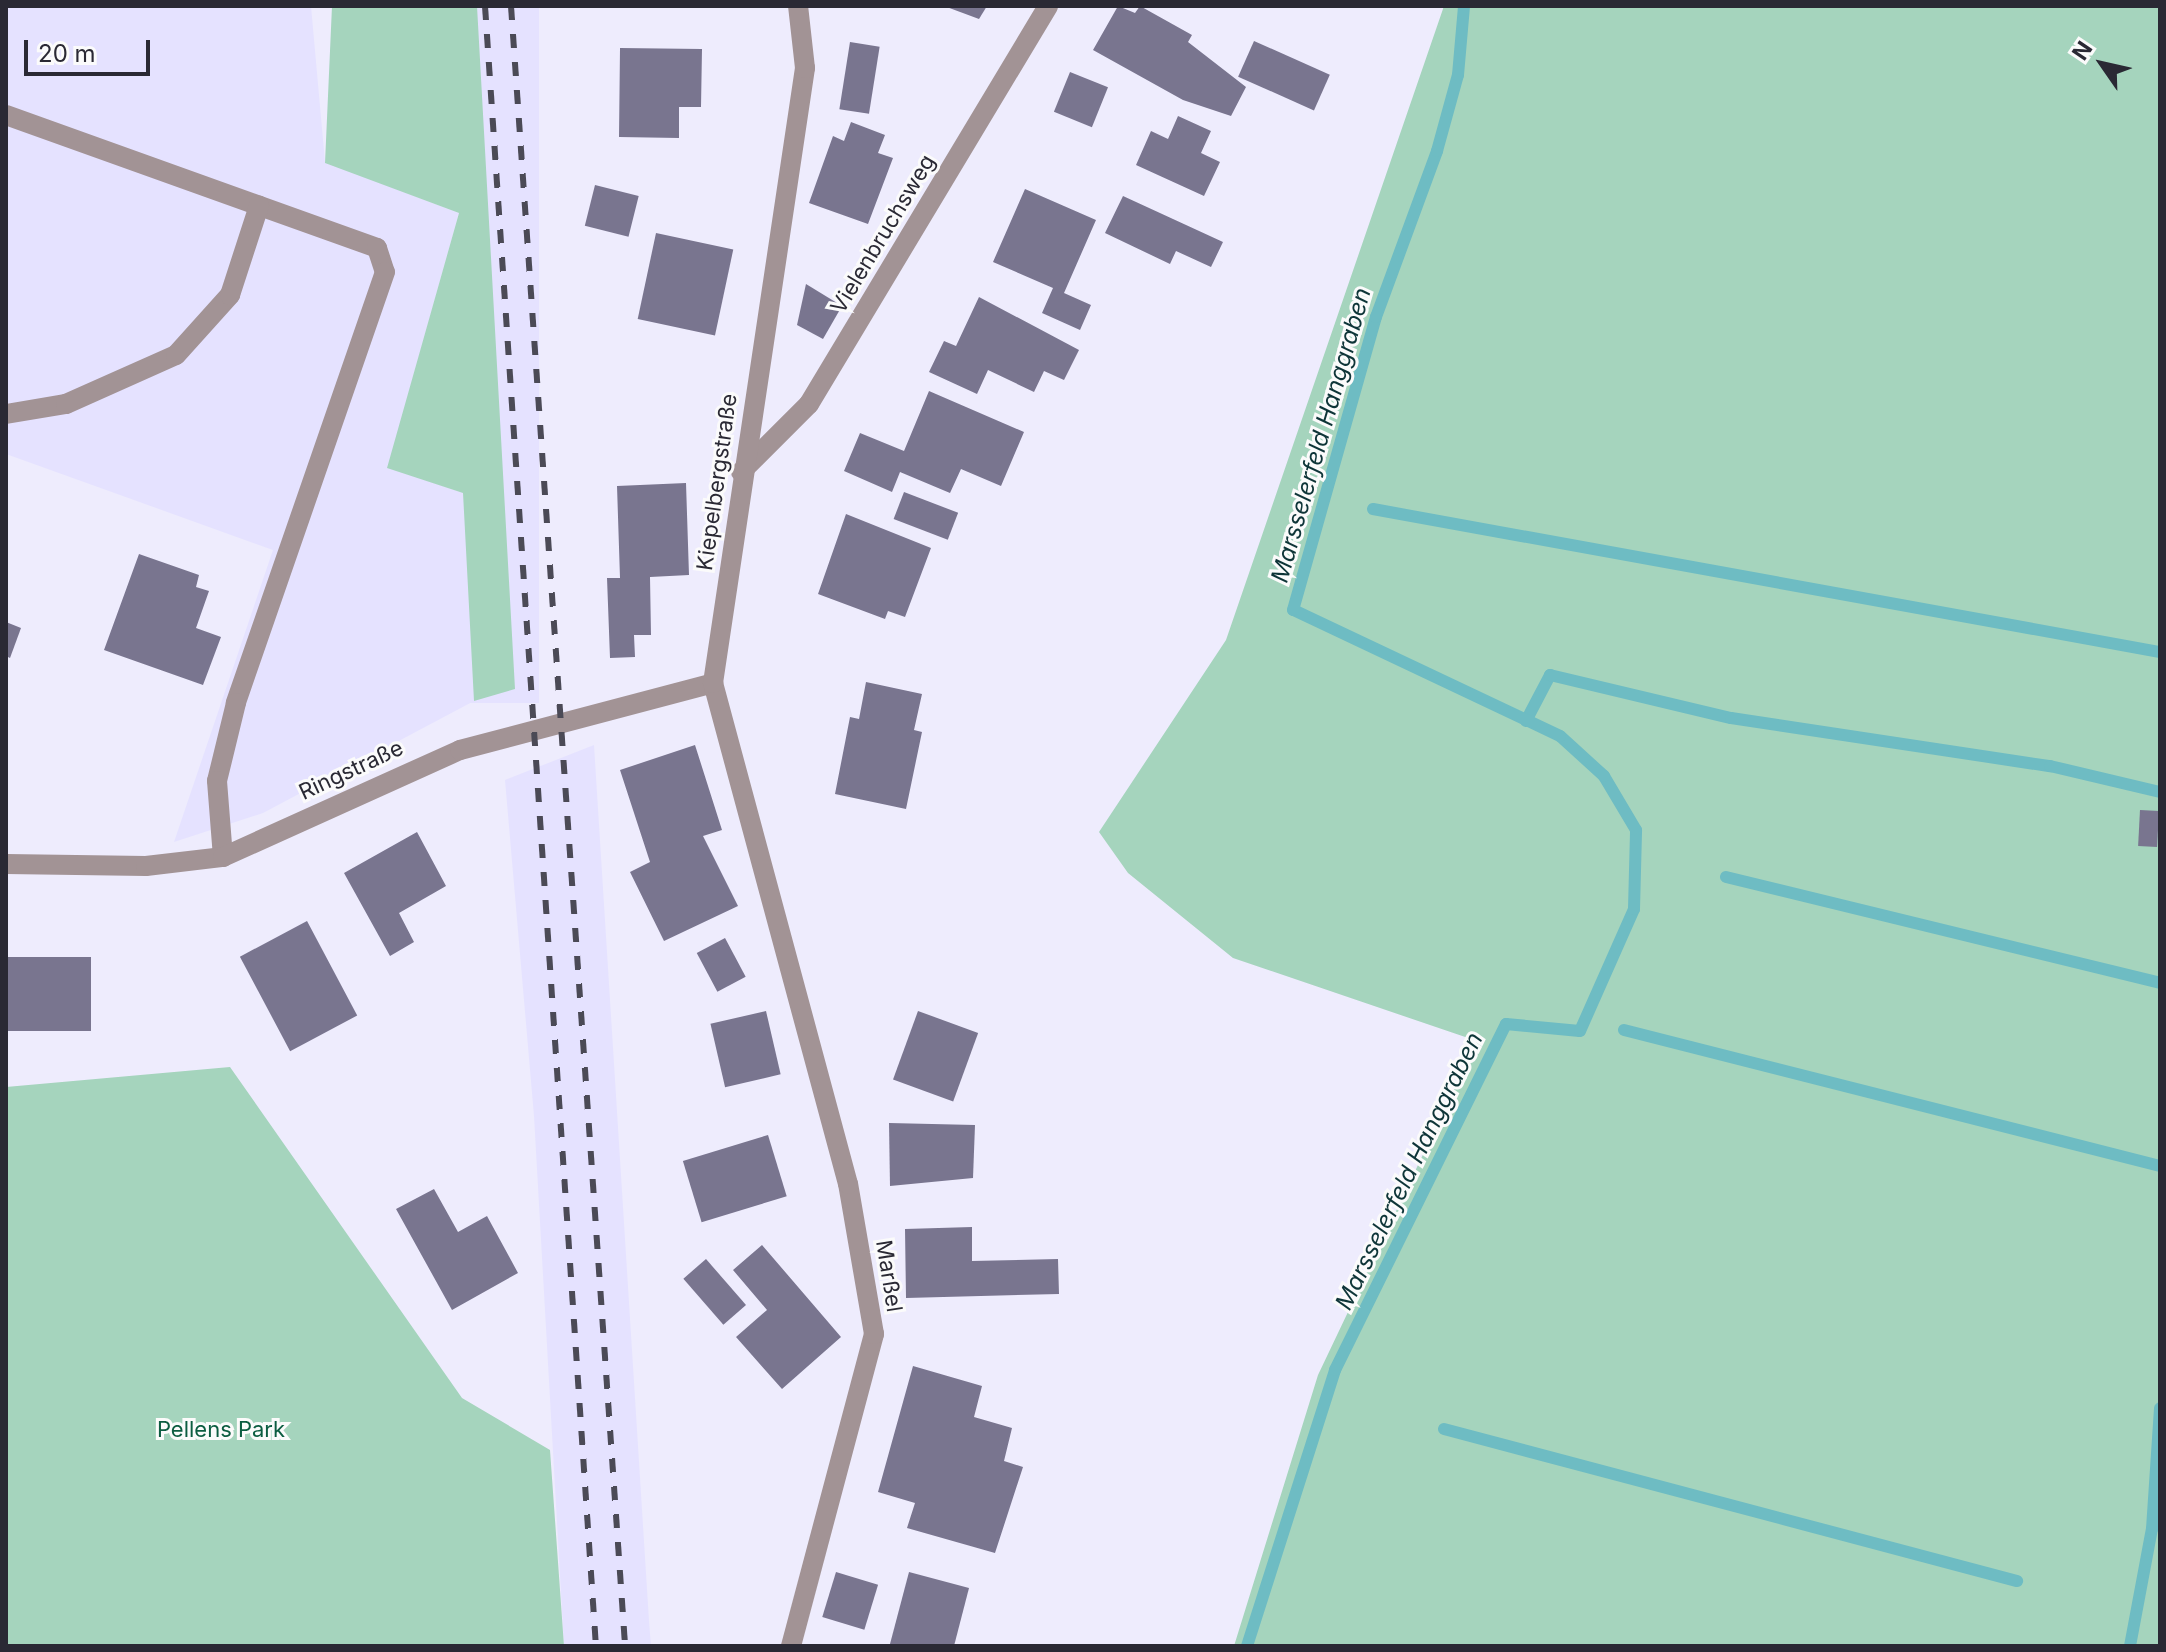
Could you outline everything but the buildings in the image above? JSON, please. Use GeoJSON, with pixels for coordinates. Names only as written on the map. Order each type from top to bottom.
{"type":"FeatureCollection","features":[{"type":"Feature","properties":{"kind":"street","name":"Kiepelbergstraße"},"geometry":{"type":"LineString","coordinates":[[784,960],[713,683],[741,472],[805,68],[798,6]]}},
{"type":"Feature","properties":{"kind":"street","name":"Vielenbruchsweg"},"geometry":{"type":"LineString","coordinates":[[741,472],[809,404],[1048,6]]}},
{"type":"Feature","properties":{"kind":"street"},"geometry":{"type":"LineString","coordinates":[[6,115],[377,248],[385,272],[236,703],[217,781],[223,857]]}},
{"type":"Feature","properties":{"kind":"street"},"geometry":{"type":"LineString","coordinates":[[6,414],[66,404],[176,355],[230,295],[259,206]]}},
{"type":"Feature","properties":{"kind":"street","name":"Ringstraße"},"geometry":{"type":"LineString","coordinates":[[6,864],[146,866],[223,857],[446,755],[713,683]]}},
{"type":"Feature","properties":{"kind":"street","name":"Marßel"},"geometry":{"type":"LineString","coordinates":[[784,960],[848,1184],[874,1334],[791,1646]]}},
{"type":"Feature","properties":{"kind":"shaded area"},"geometry":{"type":"Polygon","coordinates":[[[6,6],[311,6],[325,162],[459,213],[388,467],[463,493],[474,701],[263,813],[174,842],[273,550],[6,454],[6,6]]]}},
{"type":"Feature","properties":{"kind":"shaded area"},"geometry":{"type":"Polygon","coordinates":[[[459,6],[539,6],[539,703],[459,703],[459,6]]]}},
{"type":"Feature","properties":{"kind":"shaded area"},"geometry":{"type":"Polygon","coordinates":[[[594,745],[651,1646],[564,1646],[534,1116],[505,780],[594,745]]]}},
{"type":"Feature","properties":{"kind":"green space"},"geometry":{"type":"Polygon","coordinates":[[[332,6],[477,6],[515,689],[474,701],[463,493],[387,468],[459,213],[325,163],[332,6]]]}},
{"type":"Feature","properties":{"kind":"green space"},"geometry":{"type":"Polygon","coordinates":[[[1444,6],[2160,6],[2160,1646],[1234,1646],[1318,1375],[1477,1041],[1233,958],[1128,873],[1099,832],[1226,640],[1444,6]]]}},
{"type":"Feature","properties":{"kind":"green space","name":"Pellens Park"},"geometry":{"type":"Polygon","coordinates":[[[230,1067],[462,1398],[550,1450],[564,1646],[6,1646],[6,1087],[230,1067]]]}},
{"type":"Feature","properties":{"kind":"waterway","name":"Marsselerfeld Hanggraben"},"geometry":{"type":"LineString","coordinates":[[1247,1646],[1335,1370],[1506,1024],[1580,1031],[1634,909],[1636,830],[1604,776],[1560,736],[1293,610],[1376,317],[1437,151],[1458,75],[1464,6]]}},
{"type":"Feature","properties":{"kind":"waterway"},"geometry":{"type":"LineString","coordinates":[[1373,509],[2160,652]]}},
{"type":"Feature","properties":{"kind":"waterway"},"geometry":{"type":"LineString","coordinates":[[1526,721],[1550,675],[1731,718],[2050,766],[2160,792]]}},
{"type":"Feature","properties":{"kind":"waterway"},"geometry":{"type":"LineString","coordinates":[[1726,877],[2160,983]]}},
{"type":"Feature","properties":{"kind":"waterway"},"geometry":{"type":"LineString","coordinates":[[1624,1030],[2160,1166]]}},
{"type":"Feature","properties":{"kind":"waterway"},"geometry":{"type":"LineString","coordinates":[[2130,1646],[2152,1529],[2160,1408]]}},
{"type":"Feature","properties":{"kind":"waterway"},"geometry":{"type":"LineString","coordinates":[[1444,1429],[2017,1581]]}},
{"type":"Feature","properties":{"kind":"railway"},"geometry":{"type":"LineString","coordinates":[[485,6],[596,1646]]}},
{"type":"Feature","properties":{"kind":"railway"},"geometry":{"type":"LineString","coordinates":[[511,6],[625,1646]]}}]}
